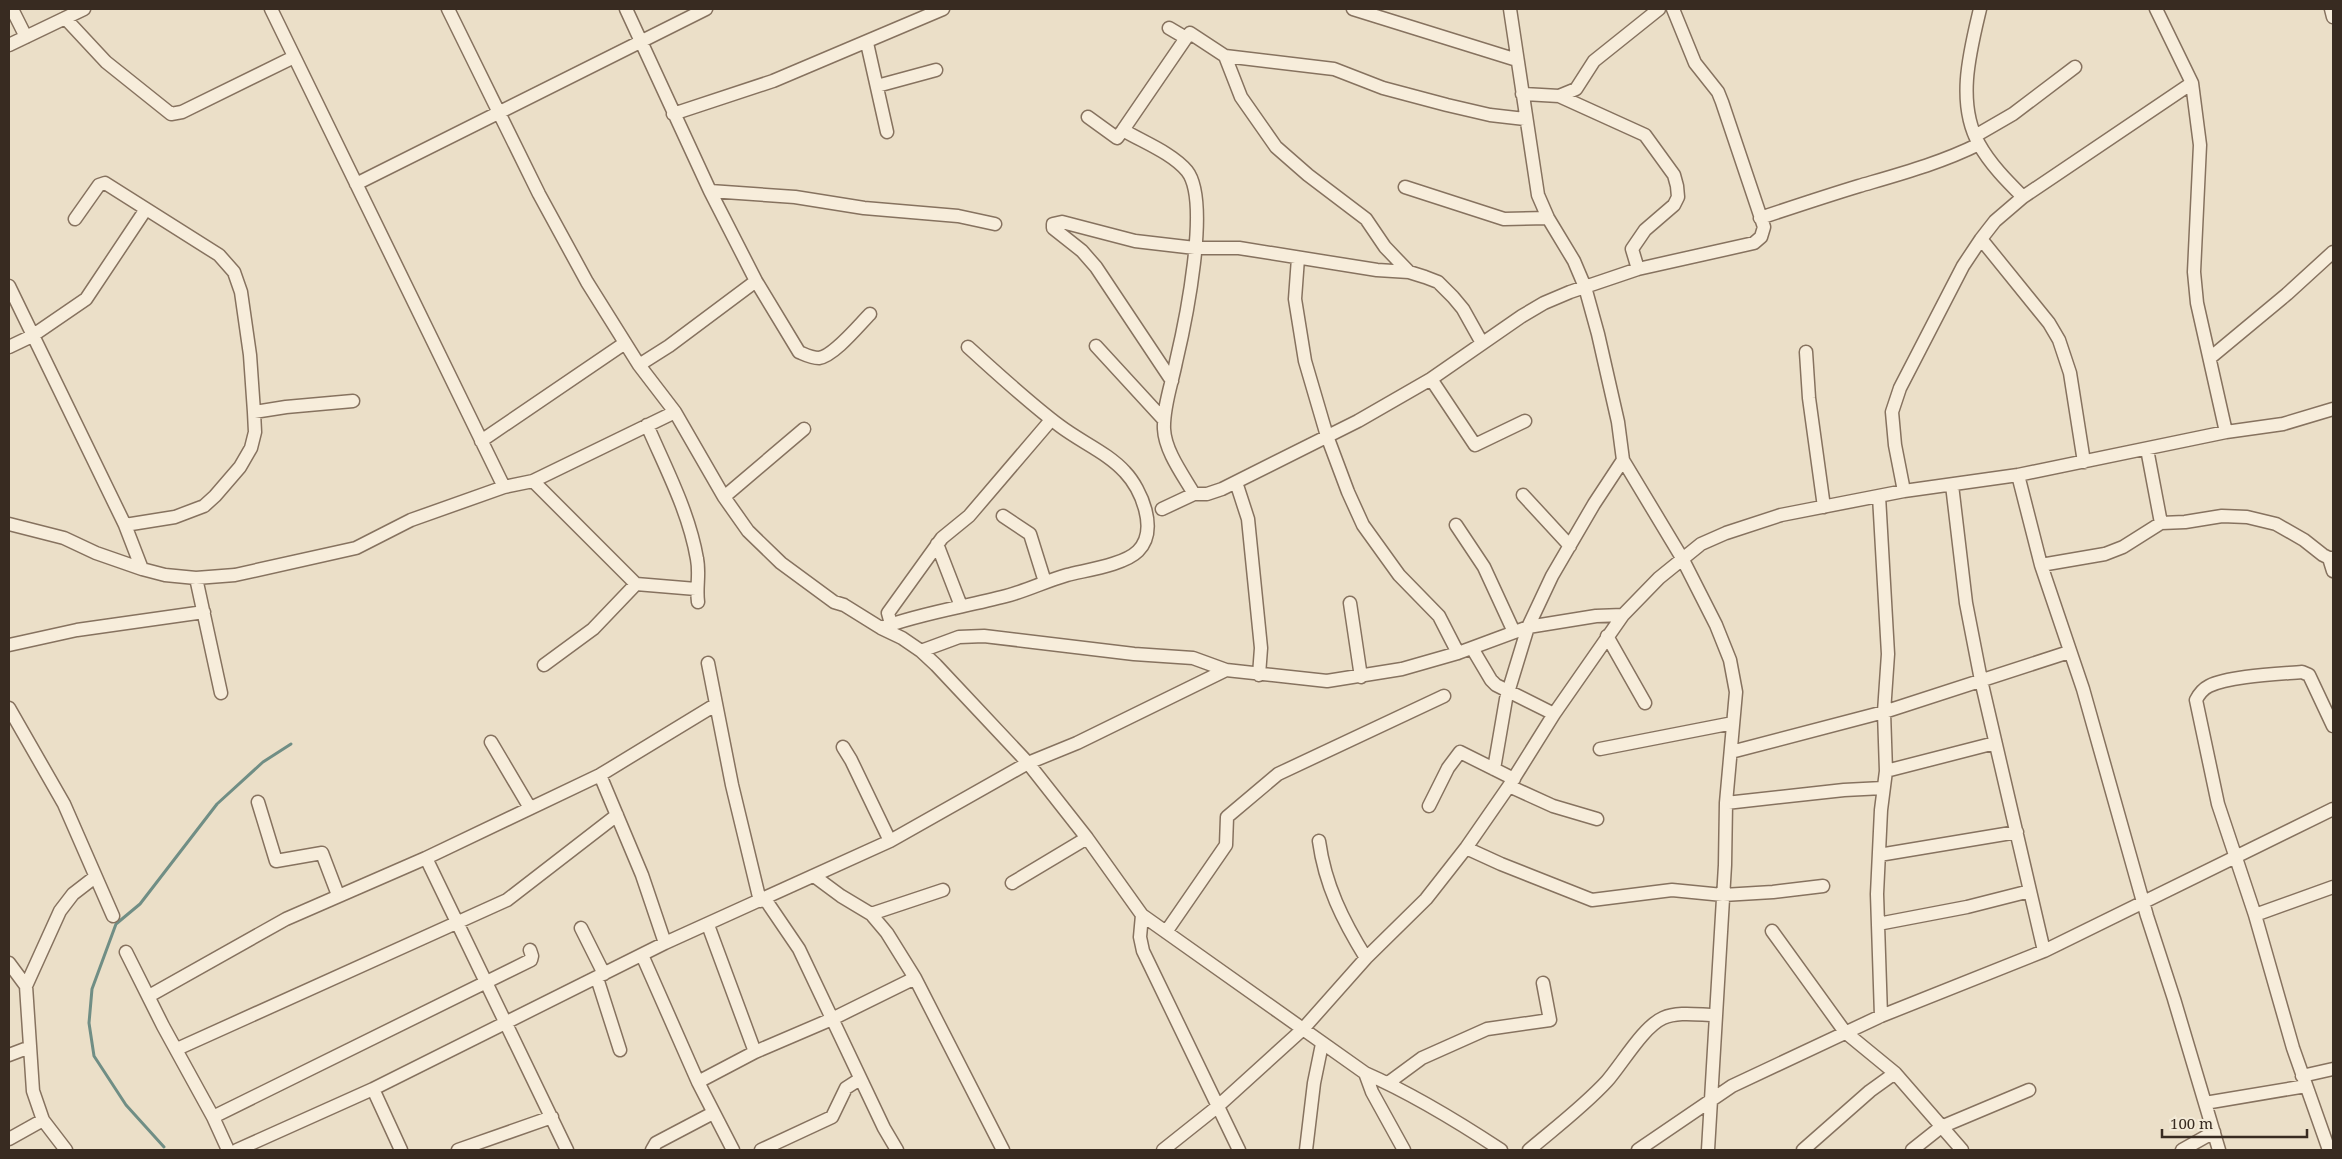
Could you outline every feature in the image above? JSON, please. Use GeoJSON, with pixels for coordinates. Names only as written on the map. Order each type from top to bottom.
{"type":"FeatureCollection","features":[{"type":"Feature","properties":{"kind":"street"},"geometry":{"type":"LineString","coordinates":[[12,9],[26,37]]}},
{"type":"Feature","properties":{"kind":"street"},"geometry":{"type":"LineString","coordinates":[[9,45],[84,9]]}},
{"type":"Feature","properties":{"kind":"street"},"geometry":{"type":"LineString","coordinates":[[270,9],[504,487]]}},
{"type":"Feature","properties":{"kind":"street"},"geometry":{"type":"LineString","coordinates":[[448,9],[499,113],[587,282],[639,365],[675,412],[724,497],[748,531],[781,564],[834,602],[844,604],[886,626],[921,651],[1028,763],[1087,838],[1142,915],[1365,1074],[1388,1083],[1457,1121],[1501,1150]]}},
{"type":"Feature","properties":{"kind":"street"},"geometry":{"type":"LineString","coordinates":[[626,9],[643,42],[673,114],[710,191],[756,281],[789,338],[800,352],[808,357],[820,358],[832,352],[870,314]]}},
{"type":"Feature","properties":{"kind":"street"},"geometry":{"type":"LineString","coordinates":[[356,184],[706,9]]}},
{"type":"Feature","properties":{"kind":"street"},"geometry":{"type":"LineString","coordinates":[[673,114],[773,81],[944,9]]}},
{"type":"Feature","properties":{"kind":"street"},"geometry":{"type":"LineString","coordinates":[[1353,9],[1517,60]]}},
{"type":"Feature","properties":{"kind":"street"},"geometry":{"type":"LineString","coordinates":[[1510,9],[1525,119],[1538,195],[1548,218],[1574,261],[1585,287],[1618,422],[1624,460],[1682,558],[1716,625],[1730,660],[1736,692],[1726,803],[1713,1100],[1708,1150]]}},
{"type":"Feature","properties":{"kind":"street"},"geometry":{"type":"LineString","coordinates":[[1559,96],[1576,89],[1594,61],[1659,9]]}},
{"type":"Feature","properties":{"kind":"street"},"geometry":{"type":"LineString","coordinates":[[1162,509],[1194,494],[1207,494],[1236,482],[1358,421],[1431,379],[1522,316],[1570,292],[1638,269],[1754,242],[1761,238],[1764,227],[1722,102],[1718,92],[1695,63],[1672,9]]}},
{"type":"Feature","properties":{"kind":"street"},"geometry":{"type":"LineString","coordinates":[[1980,9],[1969,55],[1966,96],[1977,140],[2000,173],[2023,197]]}},
{"type":"Feature","properties":{"kind":"street"},"geometry":{"type":"LineString","coordinates":[[2156,9],[2192,84],[2200,145],[2194,272],[2197,302],[2226,432]]}},
{"type":"Feature","properties":{"kind":"street"},"geometry":{"type":"LineString","coordinates":[[2330,9],[2333,17]]}},
{"type":"Feature","properties":{"kind":"street"},"geometry":{"type":"LineString","coordinates":[[65,18],[106,62],[171,114],[182,112],[294,57]]}},
{"type":"Feature","properties":{"kind":"street"},"geometry":{"type":"LineString","coordinates":[[1169,28],[1186,38]]}},
{"type":"Feature","properties":{"kind":"street"},"geometry":{"type":"LineString","coordinates":[[1088,117],[1117,138],[1190,33],[1225,56],[1334,69],[1383,88],[1446,105],[1490,115],[1525,119]]}},
{"type":"Feature","properties":{"kind":"street"},"geometry":{"type":"LineString","coordinates":[[867,43],[887,132]]}},
{"type":"Feature","properties":{"kind":"street"},"geometry":{"type":"LineString","coordinates":[[1225,56],[1241,97],[1276,147],[1308,175],[1366,219],[1385,247],[1409,272]]}},
{"type":"Feature","properties":{"kind":"street"},"geometry":{"type":"LineString","coordinates":[[1760,218],[1958,155],[2075,67]]}},
{"type":"Feature","properties":{"kind":"street"},"geometry":{"type":"LineString","coordinates":[[877,86],[936,70]]}},
{"type":"Feature","properties":{"kind":"street"},"geometry":{"type":"LineString","coordinates":[[1904,491],[1895,445],[1892,412],[1900,388],[1963,266],[1981,238],[1995,221],[2023,197],[2192,84]]}},
{"type":"Feature","properties":{"kind":"street"},"geometry":{"type":"LineString","coordinates":[[1522,94],[1559,96],[1645,135],[1674,175],[1678,186],[1678,197],[1674,205],[1645,230],[1632,249],[1638,269]]}},
{"type":"Feature","properties":{"kind":"street"},"geometry":{"type":"LineString","coordinates":[[1123,130],[1176,162],[1187,172],[1194,186],[1196,199],[1195,248],[1187,312],[1164,420],[1167,445],[1194,494]]}},
{"type":"Feature","properties":{"kind":"street"},"geometry":{"type":"LineString","coordinates":[[75,219],[102,183],[109,185],[219,255],[234,272],[241,292],[250,355],[254,412],[254,432],[251,448],[240,467],[204,506],[175,517],[125,525]]}},
{"type":"Feature","properties":{"kind":"street"},"geometry":{"type":"LineString","coordinates":[[1405,187],[1504,219],[1548,218]]}},
{"type":"Feature","properties":{"kind":"street"},"geometry":{"type":"LineString","coordinates":[[710,191],[795,197],[864,208],[958,216],[995,224]]}},
{"type":"Feature","properties":{"kind":"street"},"geometry":{"type":"LineString","coordinates":[[9,347],[32,336],[86,299],[146,209]]}},
{"type":"Feature","properties":{"kind":"street"},"geometry":{"type":"LineString","coordinates":[[1172,381],[1096,267],[1082,251],[1053,228],[1053,224],[1062,222],[1135,241],[1195,248],[1239,248],[1396,272],[1409,272],[1438,282],[1454,297],[1482,343]]}},
{"type":"Feature","properties":{"kind":"street"},"geometry":{"type":"LineString","coordinates":[[1981,238],[2049,323],[2059,340],[2070,373],[2084,462]]}},
{"type":"Feature","properties":{"kind":"street"},"geometry":{"type":"LineString","coordinates":[[2210,358],[2287,294],[2333,252]]}},
{"type":"Feature","properties":{"kind":"street"},"geometry":{"type":"LineString","coordinates":[[1298,258],[1295,286],[1296,316],[1305,361],[1328,436],[1363,525],[1399,576],[1439,616],[1458,653]]}},
{"type":"Feature","properties":{"kind":"street"},"geometry":{"type":"LineString","coordinates":[[639,365],[670,346],[756,281]]}},
{"type":"Feature","properties":{"kind":"street"},"geometry":{"type":"LineString","coordinates":[[9,286],[125,525],[142,569]]}},
{"type":"Feature","properties":{"kind":"street"},"geometry":{"type":"LineString","coordinates":[[481,441],[625,342]]}},
{"type":"Feature","properties":{"kind":"street"},"geometry":{"type":"LineString","coordinates":[[1096,346],[1164,420]]}},
{"type":"Feature","properties":{"kind":"street"},"geometry":{"type":"LineString","coordinates":[[886,626],[1007,596],[1045,582],[1102,567],[1131,556],[1142,545],[1148,526],[1146,510],[1135,484],[1117,464],[1051,420],[968,347]]}},
{"type":"Feature","properties":{"kind":"street"},"geometry":{"type":"LineString","coordinates":[[1806,352],[1809,398],[1824,507]]}},
{"type":"Feature","properties":{"kind":"street"},"geometry":{"type":"LineString","coordinates":[[1431,379],[1475,445],[1525,421]]}},
{"type":"Feature","properties":{"kind":"street"},"geometry":{"type":"LineString","coordinates":[[254,412],[353,401]]}},
{"type":"Feature","properties":{"kind":"street"},"geometry":{"type":"LineString","coordinates":[[1163,1150],[1218,1107],[1303,1029],[1366,958],[1426,899],[1466,848],[1554,714],[1623,615],[1682,558],[1700,544],[1726,533],[1781,515],[1904,491],[2018,475],[2226,432],[2283,424],[2333,409]]}},
{"type":"Feature","properties":{"kind":"street"},"geometry":{"type":"LineString","coordinates":[[9,524],[64,538],[96,553],[142,569],[196,578],[235,575],[356,548],[411,520],[504,487],[533,481],[675,412]]}},
{"type":"Feature","properties":{"kind":"street"},"geometry":{"type":"LineString","coordinates":[[886,626],[888,613],[937,544],[969,516],[1051,420]]}},
{"type":"Feature","properties":{"kind":"street"},"geometry":{"type":"LineString","coordinates":[[533,481],[636,584],[697,595],[699,572],[691,530],[647,425]]}},
{"type":"Feature","properties":{"kind":"street"},"geometry":{"type":"LineString","coordinates":[[724,497],[804,429]]}},
{"type":"Feature","properties":{"kind":"street"},"geometry":{"type":"LineString","coordinates":[[2147,449],[2161,523]]}},
{"type":"Feature","properties":{"kind":"street"},"geometry":{"type":"LineString","coordinates":[[1494,769],[1508,693],[1528,627],[1552,576],[1594,504],[1624,460]]}},
{"type":"Feature","properties":{"kind":"street"},"geometry":{"type":"LineString","coordinates":[[2018,475],[2041,565],[2083,689],[2115,808],[2219,1150]]}},
{"type":"Feature","properties":{"kind":"street"},"geometry":{"type":"LineString","coordinates":[[1236,482],[1248,519],[1259,617],[1261,648],[1259,675]]}},
{"type":"Feature","properties":{"kind":"street"},"geometry":{"type":"LineString","coordinates":[[1952,484],[1966,603],[1981,680],[2044,951]]}},
{"type":"Feature","properties":{"kind":"street"},"geometry":{"type":"LineString","coordinates":[[1524,495],[1570,546]]}},
{"type":"Feature","properties":{"kind":"street"},"geometry":{"type":"LineString","coordinates":[[1879,496],[1888,654],[1884,712],[1886,772],[1883,788],[1879,855],[1878,924],[1882,1016]]}},
{"type":"Feature","properties":{"kind":"street"},"geometry":{"type":"LineString","coordinates":[[1004,516],[1030,534],[1045,582]]}},
{"type":"Feature","properties":{"kind":"street"},"geometry":{"type":"LineString","coordinates":[[2041,565],[2105,554],[2123,547],[2161,523],[2185,522],[2222,516],[2248,517],[2276,524],[2304,540],[2332,562]]}},
{"type":"Feature","properties":{"kind":"street"},"geometry":{"type":"LineString","coordinates":[[1456,524],[1484,567],[1514,632]]}},
{"type":"Feature","properties":{"kind":"street"},"geometry":{"type":"LineString","coordinates":[[937,544],[961,606]]}},
{"type":"Feature","properties":{"kind":"street"},"geometry":{"type":"LineString","coordinates":[[196,578],[221,693]]}},
{"type":"Feature","properties":{"kind":"street"},"geometry":{"type":"LineString","coordinates":[[544,665],[593,628],[636,584]]}},
{"type":"Feature","properties":{"kind":"street"},"geometry":{"type":"LineString","coordinates":[[1350,602],[1361,677]]}},
{"type":"Feature","properties":{"kind":"street"},"geometry":{"type":"LineString","coordinates":[[9,645],[77,630],[204,612]]}},
{"type":"Feature","properties":{"kind":"street"},"geometry":{"type":"LineString","coordinates":[[921,651],[960,637],[984,636],[1134,654],[1193,658],[1226,670],[1327,681],[1402,669],[1458,653],[1528,627],[1596,616],[1623,615]]}},
{"type":"Feature","properties":{"kind":"street"},"geometry":{"type":"LineString","coordinates":[[1607,636],[1646,703]]}},
{"type":"Feature","properties":{"kind":"street"},"geometry":{"type":"LineString","coordinates":[[1472,648],[1490,680],[1508,693],[1554,714]]}},
{"type":"Feature","properties":{"kind":"street"},"geometry":{"type":"LineString","coordinates":[[1731,752],[1884,712],[2070,652]]}},
{"type":"Feature","properties":{"kind":"street"},"geometry":{"type":"LineString","coordinates":[[708,663],[715,705],[762,900],[799,949],[860,1078],[897,1150]]}},
{"type":"Feature","properties":{"kind":"street"},"geometry":{"type":"LineString","coordinates":[[237,1150],[373,1088],[665,943],[890,841],[1028,763],[1077,743],[1226,670]]}},
{"type":"Feature","properties":{"kind":"street"},"geometry":{"type":"LineString","coordinates":[[2330,1148],[2304,1081],[2218,804],[2204,747],[2196,700],[2200,692],[2210,686],[2228,681],[2302,672],[2309,675],[2333,726]]}},
{"type":"Feature","properties":{"kind":"street"},"geometry":{"type":"LineString","coordinates":[[1166,932],[1226,845],[1227,817],[1252,794],[1278,774],[1444,696]]}},
{"type":"Feature","properties":{"kind":"street"},"geometry":{"type":"LineString","coordinates":[[149,996],[286,920],[338,895],[426,858],[600,775],[715,705]]}},
{"type":"Feature","properties":{"kind":"street"},"geometry":{"type":"LineString","coordinates":[[9,708],[64,804],[113,916]]}},
{"type":"Feature","properties":{"kind":"street"},"geometry":{"type":"LineString","coordinates":[[1600,749],[1733,723]]}},
{"type":"Feature","properties":{"kind":"street"},"geometry":{"type":"LineString","coordinates":[[491,742],[530,808]]}},
{"type":"Feature","properties":{"kind":"street"},"geometry":{"type":"LineString","coordinates":[[1886,772],[1995,743]]}},
{"type":"Feature","properties":{"kind":"street"},"geometry":{"type":"LineString","coordinates":[[843,747],[852,760],[890,841]]}},
{"type":"Feature","properties":{"kind":"street"},"geometry":{"type":"LineString","coordinates":[[1429,806],[1458,753],[1465,753],[1553,806],[1597,818]]}},
{"type":"Feature","properties":{"kind":"street"},"geometry":{"type":"LineString","coordinates":[[600,775],[642,875],[665,943]]}},
{"type":"Feature","properties":{"kind":"street"},"geometry":{"type":"LineString","coordinates":[[1726,803],[1844,790],[1883,788]]}},
{"type":"Feature","properties":{"kind":"street"},"geometry":{"type":"LineString","coordinates":[[258,802],[276,861],[322,853],[338,895]]}},
{"type":"Feature","properties":{"kind":"street"},"geometry":{"type":"LineString","coordinates":[[1638,1150],[1732,1086],[1845,1032],[2044,951],[2144,904],[2333,809]]}},
{"type":"Feature","properties":{"kind":"street"},"geometry":{"type":"LineString","coordinates":[[177,1049],[507,900],[617,815]]}},
{"type":"Feature","properties":{"kind":"street"},"geometry":{"type":"LineString","coordinates":[[1879,855],[2017,832]]}},
{"type":"Feature","properties":{"kind":"street"},"geometry":{"type":"LineString","coordinates":[[1012,884],[1087,838]]}},
{"type":"Feature","properties":{"kind":"street"},"geometry":{"type":"LineString","coordinates":[[1319,841],[1330,892],[1346,926],[1366,958]]}},
{"type":"Feature","properties":{"kind":"street"},"geometry":{"type":"LineString","coordinates":[[1466,848],[1592,900],[1672,890],[1723,895],[1823,886]]}},
{"type":"Feature","properties":{"kind":"street"},"geometry":{"type":"LineString","coordinates":[[426,858],[567,1150]]}},
{"type":"Feature","properties":{"kind":"street"},"geometry":{"type":"LineString","coordinates":[[814,876],[841,896],[871,914],[886,933],[915,978],[1003,1150]]}},
{"type":"Feature","properties":{"kind":"street"},"geometry":{"type":"LineString","coordinates":[[66,1150],[43,1120],[33,1091],[26,986],[60,911],[73,894],[95,877]]}},
{"type":"Feature","properties":{"kind":"street"},"geometry":{"type":"LineString","coordinates":[[2254,915],[2333,888]]}},
{"type":"Feature","properties":{"kind":"street"},"geometry":{"type":"LineString","coordinates":[[871,914],[943,890]]}},
{"type":"Feature","properties":{"kind":"street"},"geometry":{"type":"LineString","coordinates":[[1878,924],[1967,907],[2030,891]]}},
{"type":"Feature","properties":{"kind":"street"},"geometry":{"type":"LineString","coordinates":[[1142,915],[1140,937],[1143,951],[1239,1150]]}},
{"type":"Feature","properties":{"kind":"street"},"geometry":{"type":"LineString","coordinates":[[708,925],[755,1052]]}},
{"type":"Feature","properties":{"kind":"street"},"geometry":{"type":"LineString","coordinates":[[581,928],[600,976],[620,1050]]}},
{"type":"Feature","properties":{"kind":"street"},"geometry":{"type":"LineString","coordinates":[[1772,931],[1845,1032],[1895,1073],[1962,1150]]}},
{"type":"Feature","properties":{"kind":"street"},"geometry":{"type":"LineString","coordinates":[[213,1117],[531,960],[530,950]]}},
{"type":"Feature","properties":{"kind":"street"},"geometry":{"type":"LineString","coordinates":[[126,952],[213,1117],[228,1150]]}},
{"type":"Feature","properties":{"kind":"street"},"geometry":{"type":"LineString","coordinates":[[642,955],[698,1082],[733,1150]]}},
{"type":"Feature","properties":{"kind":"street"},"geometry":{"type":"LineString","coordinates":[[9,963],[26,986]]}},
{"type":"Feature","properties":{"kind":"street"},"geometry":{"type":"LineString","coordinates":[[698,1082],[755,1052],[832,1019],[915,978]]}},
{"type":"Feature","properties":{"kind":"street"},"geometry":{"type":"LineString","coordinates":[[1388,1083],[1422,1058],[1487,1029],[1550,1020],[1543,983]]}},
{"type":"Feature","properties":{"kind":"street"},"geometry":{"type":"LineString","coordinates":[[1529,1150],[1606,1082],[1639,1040],[1659,1020],[1670,1015],[1716,1015]]}},
{"type":"Feature","properties":{"kind":"street"},"geometry":{"type":"LineString","coordinates":[[1306,1150],[1311,1105],[1322,1044]]}},
{"type":"Feature","properties":{"kind":"street"},"geometry":{"type":"LineString","coordinates":[[9,1055],[30,1047]]}},
{"type":"Feature","properties":{"kind":"street"},"geometry":{"type":"LineString","coordinates":[[2205,1102],[2304,1081],[2333,1070]]}},
{"type":"Feature","properties":{"kind":"street"},"geometry":{"type":"LineString","coordinates":[[1803,1150],[1870,1091],[1895,1073]]}},
{"type":"Feature","properties":{"kind":"street"},"geometry":{"type":"LineString","coordinates":[[1365,1074],[1372,1092],[1404,1150]]}},
{"type":"Feature","properties":{"kind":"street"},"geometry":{"type":"LineString","coordinates":[[761,1150],[832,1117],[846,1088],[860,1078]]}},
{"type":"Feature","properties":{"kind":"street"},"geometry":{"type":"LineString","coordinates":[[373,1088],[401,1150]]}},
{"type":"Feature","properties":{"kind":"street"},"geometry":{"type":"LineString","coordinates":[[1912,1150],[1941,1127],[2029,1090]]}},
{"type":"Feature","properties":{"kind":"street"},"geometry":{"type":"LineString","coordinates":[[652,1150],[656,1143],[713,1113]]}},
{"type":"Feature","properties":{"kind":"street"},"geometry":{"type":"LineString","coordinates":[[458,1150],[552,1117]]}},
{"type":"Feature","properties":{"kind":"street"},"geometry":{"type":"LineString","coordinates":[[9,1139],[43,1120]]}},
{"type":"Feature","properties":{"kind":"street"},"geometry":{"type":"LineString","coordinates":[[2182,1150],[2214,1132]]}},
{"type":"Feature","properties":{"kind":"waterway"},"geometry":{"type":"LineString","coordinates":[[164,1147],[126,1105],[94,1056],[89,1023],[92,989],[116,924],[140,904],[217,804],[263,762],[291,744]]}}]}
